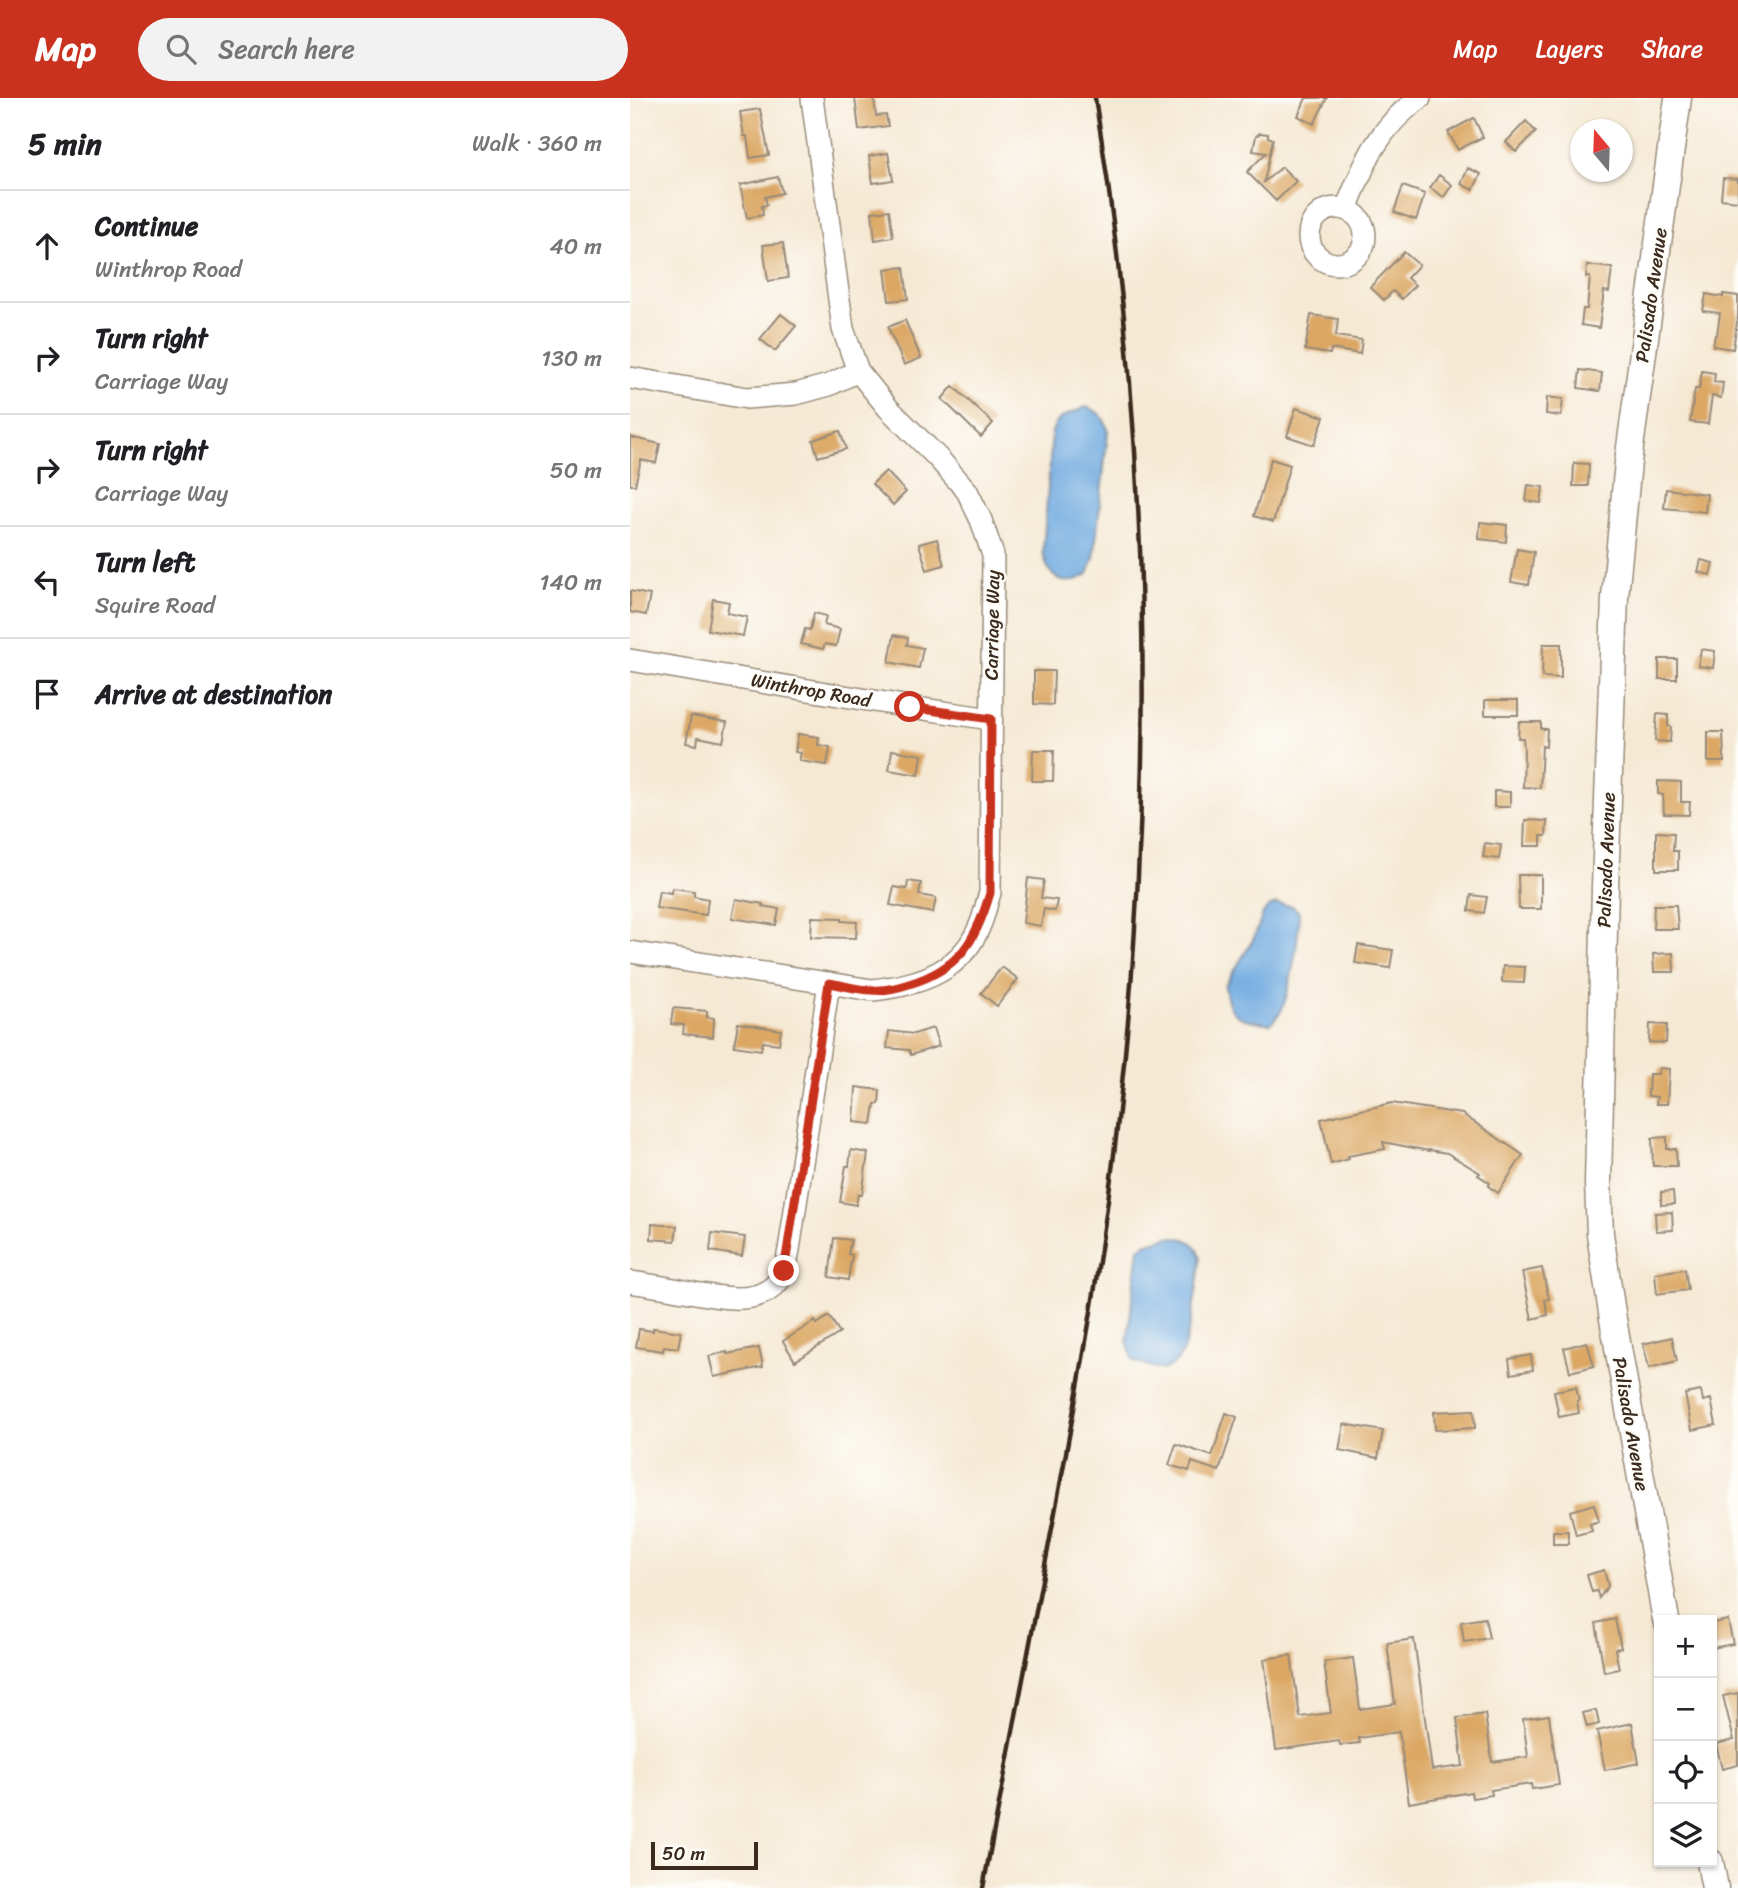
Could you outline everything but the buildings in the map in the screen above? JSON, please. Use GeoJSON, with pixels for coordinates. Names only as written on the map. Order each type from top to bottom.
{"type":"FeatureCollection","features":[{"type":"Feature","properties":{"kind":"main road","name":"Palisado Avenue"},"geometry":{"type":"LineString","coordinates":[[1665,1615],[1613,1319],[1600,1234],[1598,1184],[1604,910],[1616,585],[1628,462],[1677,98]]}},
{"type":"Feature","properties":{"kind":"main road"},"geometry":{"type":"LineString","coordinates":[[1711,1867],[1715,1888]]}},
{"type":"Feature","properties":{"kind":"street","name":"Carriage Way"},"geometry":{"type":"LineString","coordinates":[[630,952],[872,990],[898,988],[927,979],[962,955],[982,921],[990,893],[993,555],[967,491],[938,457],[888,408],[858,371],[843,330],[812,98]]}},
{"type":"Feature","properties":{"kind":"street"},"geometry":{"type":"LineString","coordinates":[[1346,209],[1377,140],[1396,117],[1420,98]]}},
{"type":"Feature","properties":{"kind":"street"},"geometry":{"type":"LineString","coordinates":[[630,378],[747,398],[796,394],[829,385],[858,371]]}},
{"type":"Feature","properties":{"kind":"street","name":"Winthrop Road"},"geometry":{"type":"LineString","coordinates":[[630,660],[991,719]]}},
{"type":"Feature","properties":{"kind":"street"},"geometry":{"type":"LineString","coordinates":[[630,1282],[728,1298],[750,1298],[778,1281],[784,1271],[789,1250],[829,983]]}},
{"type":"Feature","properties":{"kind":"water"},"geometry":{"type":"Polygon","coordinates":[[[1086,407],[1101,416],[1108,431],[1094,558],[1088,574],[1079,579],[1065,581],[1049,570],[1043,553],[1052,432],[1062,417],[1086,407]]]}},
{"type":"Feature","properties":{"kind":"water"},"geometry":{"type":"Polygon","coordinates":[[[1276,904],[1292,906],[1299,912],[1299,922],[1288,990],[1281,1011],[1270,1024],[1244,1019],[1233,1012],[1225,986],[1254,938],[1263,914],[1268,907],[1276,904]]]}},
{"type":"Feature","properties":{"kind":"water"},"geometry":{"type":"Polygon","coordinates":[[[1169,1237],[1189,1241],[1196,1246],[1201,1256],[1193,1312],[1181,1355],[1171,1366],[1162,1370],[1133,1361],[1127,1341],[1139,1248],[1169,1237]]]}},
{"type":"Feature","properties":{"kind":"railway"},"geometry":{"type":"LineString","coordinates":[[983,1888],[1081,1372],[1097,1272],[1118,1120],[1139,865],[1142,608],[1137,480],[1127,352],[1095,98]]}},
{"type":"Feature","properties":{"kind":"route"},"geometry":{"type":"LineString","coordinates":[[784,1271],[829,983],[872,990],[898,988],[927,979],[962,955],[982,921],[990,893],[991,719],[910,707]]}}]}
